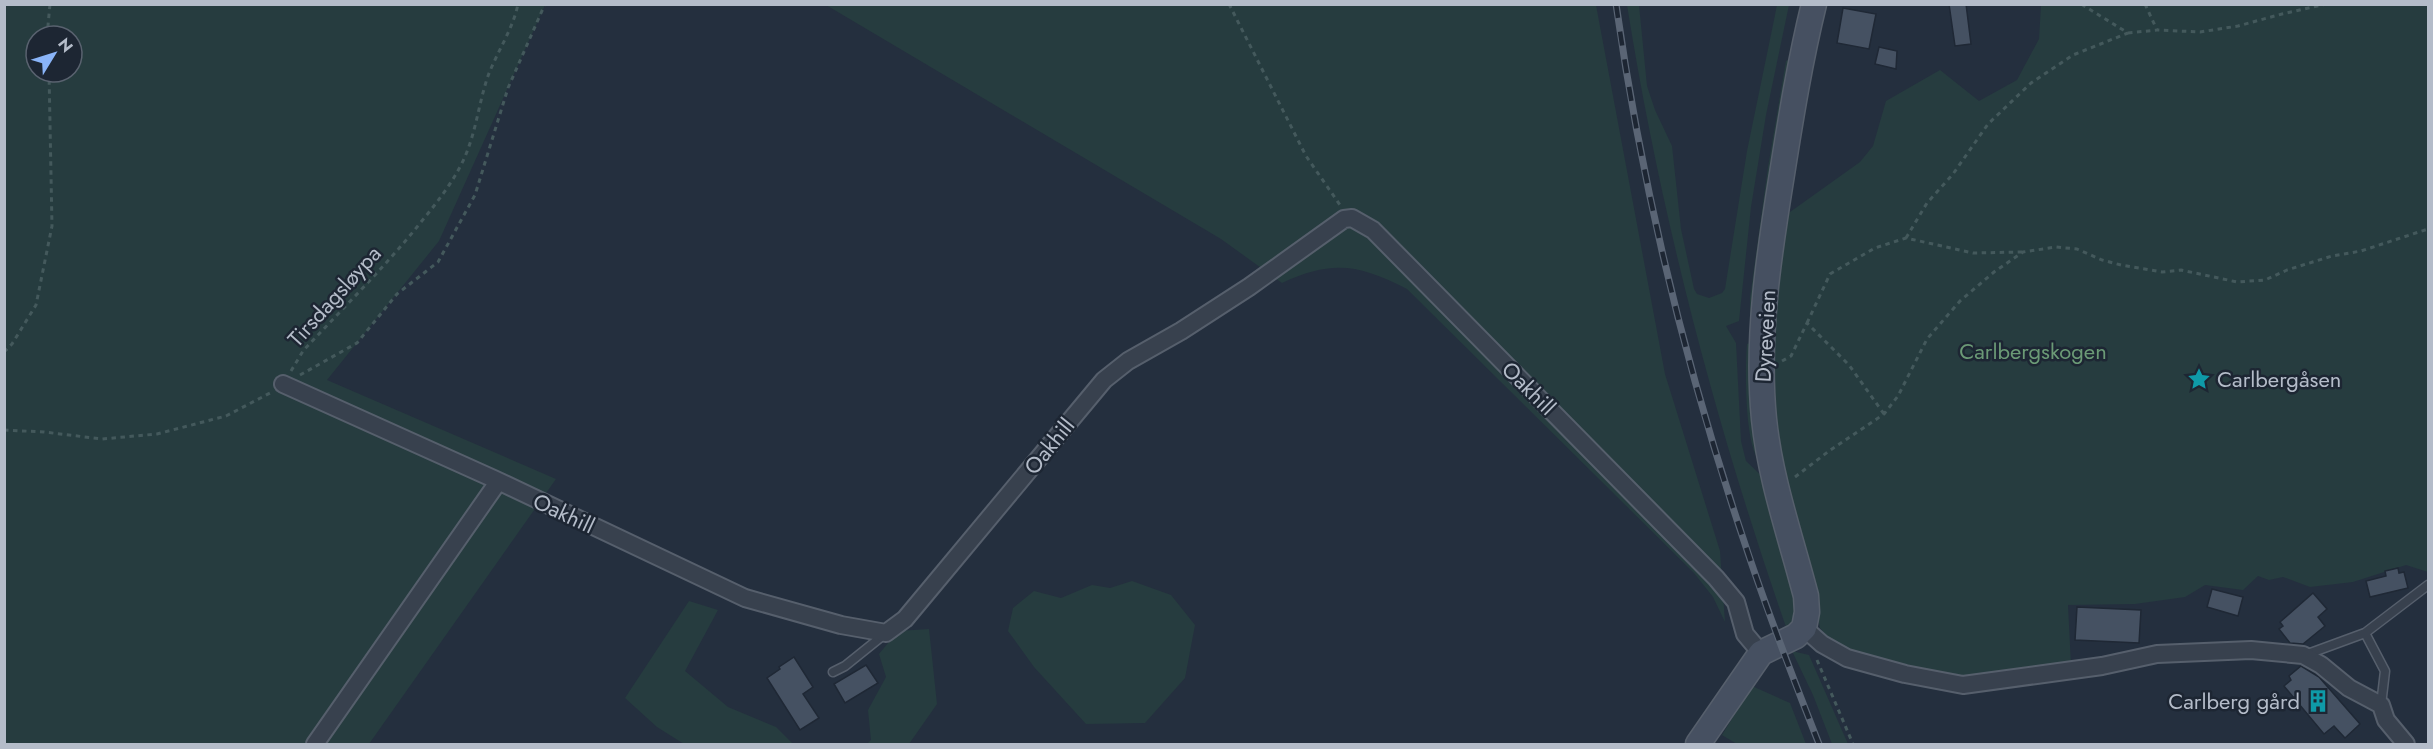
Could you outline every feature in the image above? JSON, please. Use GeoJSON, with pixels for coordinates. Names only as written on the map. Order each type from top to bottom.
{"type":"FeatureCollection","features":[{"type":"Feature","properties":{"kind":"main road","name":"Dyreveien"},"geometry":{"type":"LineString","coordinates":[[1804,628],[1807,612],[1806,596],[1778,490],[1764,420],[1761,375],[1764,310],[1775,214],[1802,54],[1814,4]]}},
{"type":"Feature","properties":{"kind":"main road"},"geometry":{"type":"LineString","coordinates":[[1698,744],[1767,650],[1796,636],[1804,628]]}},
{"type":"Feature","properties":{"kind":"street","name":"Oakhill"},"geometry":{"type":"LineString","coordinates":[[283,384],[745,598],[841,625],[886,633],[905,619],[1104,380],[1128,361],[1181,331],[1249,287],[1322,233],[1344,219],[1352,218],[1373,230],[1716,578],[1736,602],[1745,634],[1767,650]]}},
{"type":"Feature","properties":{"kind":"street"},"geometry":{"type":"LineString","coordinates":[[315,744],[498,482]]}},
{"type":"Feature","properties":{"kind":"street"},"geometry":{"type":"LineString","coordinates":[[1804,628],[1822,644],[1847,658],[1905,674],[1964,685],[2103,666],[2157,654],[2251,650],[2302,655],[2321,665],[2349,688],[2381,705],[2386,720],[2406,744]]}},
{"type":"Feature","properties":{"kind":"lane"},"geometry":{"type":"LineString","coordinates":[[2302,655],[2365,633],[2428,585]]}},
{"type":"Feature","properties":{"kind":"lane"},"geometry":{"type":"LineString","coordinates":[[833,672],[845,666],[886,633]]}},
{"type":"Feature","properties":{"kind":"lane"},"geometry":{"type":"LineString","coordinates":[[2365,633],[2385,671],[2381,705]]}},
{"type":"Feature","properties":{"kind":"path"},"geometry":{"type":"LineString","coordinates":[[48,24],[50,4]]}},
{"type":"Feature","properties":{"kind":"path","name":"Tirsdagsløypa"},"geometry":{"type":"LineString","coordinates":[[4,430],[102,439],[157,434],[225,416],[263,398],[283,384],[303,351],[395,252],[443,195],[462,163],[476,130],[480,99],[495,58],[516,16],[518,4]]}},
{"type":"Feature","properties":{"kind":"path"},"geometry":{"type":"LineString","coordinates":[[283,384],[357,343],[397,294],[438,262],[475,195],[508,88],[545,4]]}},
{"type":"Feature","properties":{"kind":"path"},"geometry":{"type":"LineString","coordinates":[[1229,4],[1306,156],[1332,196],[1352,218]]}},
{"type":"Feature","properties":{"kind":"path"},"geometry":{"type":"LineString","coordinates":[[2081,4],[2128,33]]}},
{"type":"Feature","properties":{"kind":"path"},"geometry":{"type":"LineString","coordinates":[[2145,4],[2157,30]]}},
{"type":"Feature","properties":{"kind":"path"},"geometry":{"type":"LineString","coordinates":[[1906,238],[1927,203],[1953,174],[1988,124],[2031,83],[2073,55],[2128,33],[2157,30],[2200,32],[2238,26],[2325,4]]}},
{"type":"Feature","properties":{"kind":"path"},"geometry":{"type":"LineString","coordinates":[[4,352],[12,344],[36,305],[52,226],[49,84]]}},
{"type":"Feature","properties":{"kind":"path"},"geometry":{"type":"LineString","coordinates":[[1761,375],[1791,356],[1830,274],[1875,248],[1906,238],[1973,253],[2023,252],[2056,247],[2077,249],[2121,265],[2162,272],[2181,270],[2198,272],[2237,282],[2265,280],[2287,270],[2332,256],[2361,251],[2428,229]]}},
{"type":"Feature","properties":{"kind":"path"},"geometry":{"type":"LineString","coordinates":[[2421,231],[2428,236]]}},
{"type":"Feature","properties":{"kind":"path"},"geometry":{"type":"LineString","coordinates":[[1778,490],[1829,451],[1884,414],[1898,396],[1927,339],[1960,301],[1994,272],[2023,252]]}},
{"type":"Feature","properties":{"kind":"path"},"geometry":{"type":"LineString","coordinates":[[1807,323],[1849,365],[1884,414]]}},
{"type":"Feature","properties":{"kind":"path"},"geometry":{"type":"LineString","coordinates":[[1804,628],[1853,744]]}},
{"type":"Feature","properties":{"kind":"green space"},"geometry":{"type":"Polygon","coordinates":[[[4,5],[545,5],[439,241],[327,380],[556,479],[369,744],[5,744],[4,5]]]}},
{"type":"Feature","properties":{"kind":"green space"},"geometry":{"type":"Polygon","coordinates":[[[826,5],[1596,5],[1665,374],[1720,551],[1725,622],[1713,597],[1694,573],[1407,289],[1374,274],[1345,268],[1316,271],[1282,283],[1221,239],[826,5]]]}},
{"type":"Feature","properties":{"kind":"green space"},"geometry":{"type":"Polygon","coordinates":[[[1627,5],[1639,5],[1647,86],[1655,110],[1672,146],[1681,229],[1694,289],[1697,294],[1709,298],[1722,293],[1725,289],[1747,151],[1777,5],[1789,5],[1766,115],[1751,207],[1739,321],[1726,326],[1736,343],[1741,441],[1746,461],[1766,480],[1799,601],[1793,624],[1787,630],[1737,476],[1693,321],[1656,164],[1627,5]]]}},
{"type":"Feature","properties":{"kind":"green space","name":"Carlbergskogen"},"geometry":{"type":"Polygon","coordinates":[[[2041,5],[2428,5],[2428,572],[2406,565],[2353,582],[2310,587],[2283,577],[2269,580],[2258,576],[2243,590],[2205,585],[2185,597],[2135,604],[2068,605],[2071,665],[1958,679],[1853,653],[1832,642],[1820,628],[1770,410],[1770,324],[1783,226],[1790,212],[1860,162],[1873,146],[1886,101],[1940,70],[1979,101],[2017,80],[2039,39],[2041,5]]]}},
{"type":"Feature","properties":{"kind":"green space"},"geometry":{"type":"Polygon","coordinates":[[[1792,58],[1754,315],[1750,314],[1750,298],[1768,167],[1786,61],[1792,58]]]}},
{"type":"Feature","properties":{"kind":"green space"},"geometry":{"type":"Polygon","coordinates":[[[1752,342],[1761,463],[1755,455],[1751,441],[1747,406],[1747,344],[1752,342]]]}},
{"type":"Feature","properties":{"kind":"green space"},"geometry":{"type":"Polygon","coordinates":[[[1132,581],[1171,595],[1195,625],[1185,678],[1145,723],[1086,724],[1034,667],[1008,631],[1013,608],[1034,591],[1061,598],[1092,585],[1110,588],[1132,581]]]}},
{"type":"Feature","properties":{"kind":"green space"},"geometry":{"type":"Polygon","coordinates":[[[689,601],[718,610],[685,671],[728,707],[776,727],[793,744],[684,744],[657,727],[625,698],[689,601]]]}},
{"type":"Feature","properties":{"kind":"green space"},"geometry":{"type":"Polygon","coordinates":[[[929,629],[937,704],[909,744],[867,744],[871,740],[868,710],[886,677],[879,654],[898,631],[929,629]]]}},
{"type":"Feature","properties":{"kind":"green space"},"geometry":{"type":"Polygon","coordinates":[[[1792,651],[1809,655],[1848,744],[1832,744],[1813,695],[1792,651]]]}},
{"type":"Feature","properties":{"kind":"green space"},"geometry":{"type":"Polygon","coordinates":[[[1752,686],[1790,703],[1806,744],[1737,744],[1722,735],[1752,686]]]}},
{"type":"Feature","properties":{"kind":"building"},"geometry":{"type":"Polygon","coordinates":[[[1949,4],[1966,4],[1971,44],[1955,46],[1949,4]]]}},
{"type":"Feature","properties":{"kind":"building"},"geometry":{"type":"Polygon","coordinates":[[[1843,8],[1876,14],[1869,49],[1837,43],[1843,8]]]}},
{"type":"Feature","properties":{"kind":"building"},"geometry":{"type":"Polygon","coordinates":[[[1879,47],[1897,51],[1896,69],[1875,64],[1879,47]]]}},
{"type":"Feature","properties":{"kind":"building"},"geometry":{"type":"Polygon","coordinates":[[[2398,568],[2399,573],[2404,572],[2408,588],[2370,597],[2366,581],[2386,576],[2385,571],[2398,568]]]}},
{"type":"Feature","properties":{"kind":"building"},"geometry":{"type":"Polygon","coordinates":[[[2212,589],[2243,597],[2238,616],[2207,607],[2212,589]]]}},
{"type":"Feature","properties":{"kind":"building"},"geometry":{"type":"Polygon","coordinates":[[[2313,593],[2327,609],[2318,617],[2325,626],[2303,644],[2290,643],[2279,629],[2283,626],[2280,622],[2313,593]]]}},
{"type":"Feature","properties":{"kind":"building"},"geometry":{"type":"Polygon","coordinates":[[[2077,607],[2141,610],[2139,643],[2075,640],[2077,607]]]}},
{"type":"Feature","properties":{"kind":"building"},"geometry":{"type":"Polygon","coordinates":[[[794,657],[813,687],[803,694],[819,718],[800,730],[767,678],[794,657]]]}},
{"type":"Feature","properties":{"kind":"building"},"geometry":{"type":"Polygon","coordinates":[[[866,665],[878,683],[845,703],[834,684],[866,665]]]}},
{"type":"Feature","properties":{"kind":"building","name":"Carlberg gård"},"geometry":{"type":"Polygon","coordinates":[[[2301,666],[2319,677],[2360,724],[2345,738],[2334,726],[2324,734],[2284,686],[2291,680],[2289,676],[2301,666]]]}},
{"type":"Feature","properties":{"kind":"railway"},"geometry":{"type":"LineString","coordinates":[[1616,4],[1639,141],[1685,344],[1745,544],[1819,744]]}},
{"type":"Feature","properties":{"kind":"place","name":"Carlbergåsen"},"geometry":{"type":"Point","coordinates":[2199,379]}},
{"type":"Feature","properties":{"kind":"place","name":"Carlberg gård"},"geometry":{"type":"Point","coordinates":[2318,701]}}]}
